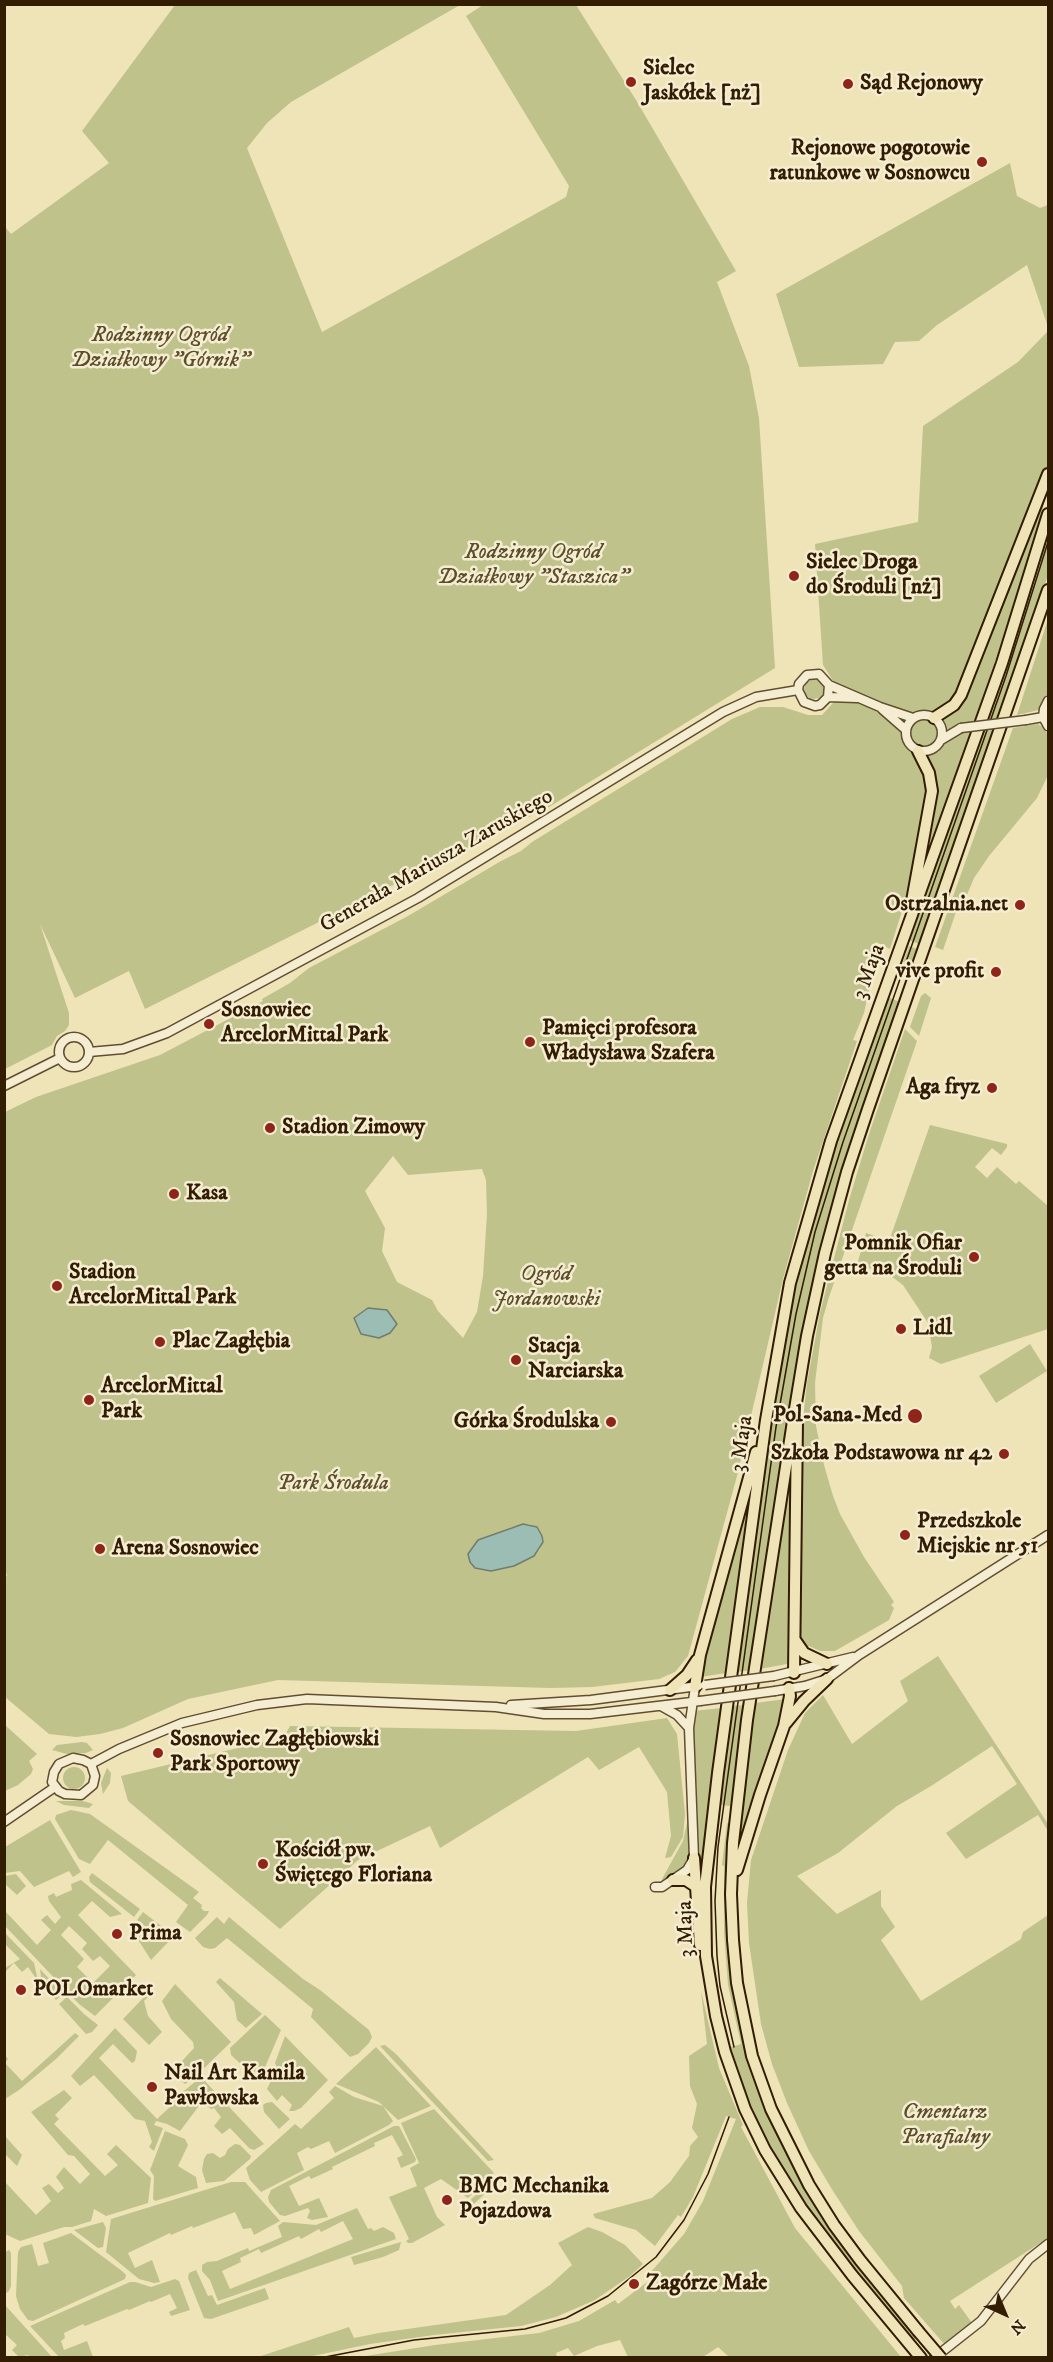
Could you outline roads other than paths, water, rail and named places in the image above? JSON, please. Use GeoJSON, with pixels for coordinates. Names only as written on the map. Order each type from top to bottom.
{"type":"FeatureCollection","features":[{"type":"Feature","properties":{"kind":"main road"},"geometry":{"type":"LineString","coordinates":[[938,721],[961,695],[1048,474]]}},
{"type":"Feature","properties":{"kind":"main road","name":"3 Maja"},"geometry":{"type":"LineString","coordinates":[[921,2358],[819,2232],[765,2150],[746,2109],[725,2052],[716,2016],[706,1956],[705,1887],[766,1420],[780,1330],[800,1242],[831,1141],[1002,663],[1048,514]]}},
{"type":"Feature","properties":{"kind":"main road","name":"3 Maja"},"geometry":{"type":"LineString","coordinates":[[941,2358],[834,2225],[793,2155],[771,2109],[753,2056],[743,2012],[733,1940],[731,1894],[739,1783],[796,1401],[815,1296],[848,1172],[1048,590]]}},
{"type":"Feature","properties":{"kind":"main road"},"geometry":{"type":"LineString","coordinates":[[910,920],[932,791],[930,777],[918,751]]}},
{"type":"Feature","properties":{"kind":"main road"},"geometry":{"type":"LineString","coordinates":[[794,1673],[798,1440],[796,1401]]}},
{"type":"Feature","properties":{"kind":"main road"},"geometry":{"type":"LineString","coordinates":[[700,1686],[700,1654],[766,1420]]}},
{"type":"Feature","properties":{"kind":"main road"},"geometry":{"type":"LineString","coordinates":[[795,1639],[804,1653],[827,1664]]}},
{"type":"Feature","properties":{"kind":"main road"},"geometry":{"type":"LineString","coordinates":[[669,1690],[687,1675],[700,1654]]}},
{"type":"Feature","properties":{"kind":"main road"},"geometry":{"type":"LineString","coordinates":[[784,1726],[804,1701],[827,1679]]}},
{"type":"Feature","properties":{"kind":"main road"},"geometry":{"type":"LineString","coordinates":[[731,1894],[744,1845],[784,1726],[790,1696],[789,1688]]}},
{"type":"Feature","properties":{"kind":"main road"},"geometry":{"type":"LineString","coordinates":[[694,1858],[699,1944],[706,1956]]}},
{"type":"Feature","properties":{"kind":"main road"},"geometry":{"type":"LineString","coordinates":[[673,1880],[686,1880],[695,1886]]}},
{"type":"Feature","properties":{"kind":"street"},"geometry":{"type":"LineString","coordinates":[[830,685],[828,697],[820,705],[808,705],[798,690],[802,679],[813,674],[824,677],[830,685],[880,707],[913,718],[924,715],[961,728],[1043,717]]}},
{"type":"Feature","properties":{"kind":"street","name":"Generała Mariusza Zaruskiego"},"geometry":{"type":"LineString","coordinates":[[89,1052],[123,1049],[167,1033],[417,898],[723,712],[756,697],[798,690]]}},
{"type":"Feature","properties":{"kind":"street"},"geometry":{"type":"LineString","coordinates":[[828,697],[863,699]]}},
{"type":"Feature","properties":{"kind":"street"},"geometry":{"type":"LineString","coordinates":[[1048,701],[1043,717],[1048,726]]}},
{"type":"Feature","properties":{"kind":"street"},"geometry":{"type":"LineString","coordinates":[[880,707],[906,729]]}},
{"type":"Feature","properties":{"kind":"street"},"geometry":{"type":"LineString","coordinates":[[913,718],[906,729],[908,742],[918,751],[932,750],[940,741],[943,735],[938,721]]}},
{"type":"Feature","properties":{"kind":"street"},"geometry":{"type":"LineString","coordinates":[[940,741],[961,728]]}},
{"type":"Feature","properties":{"kind":"street"},"geometry":{"type":"LineString","coordinates":[[71,1036],[84,1040],[89,1052],[86,1061],[77,1066],[67,1065],[60,1058],[59,1046],[64,1040],[71,1036]]}},
{"type":"Feature","properties":{"kind":"street"},"geometry":{"type":"LineString","coordinates":[[4,1086],[60,1058]]}},
{"type":"Feature","properties":{"kind":"street"},"geometry":{"type":"LineString","coordinates":[[91,1764],[119,1749],[182,1723],[257,1705],[308,1699],[496,1707],[544,1714],[590,1714],[805,1686],[827,1679],[859,1655],[1048,1535]]}},
{"type":"Feature","properties":{"kind":"street"},"geometry":{"type":"LineString","coordinates":[[496,1707],[591,1700],[774,1676],[794,1673],[859,1655]]}},
{"type":"Feature","properties":{"kind":"street"},"geometry":{"type":"LineString","coordinates":[[789,1688],[794,1673]]}},
{"type":"Feature","properties":{"kind":"street"},"geometry":{"type":"LineString","coordinates":[[655,1887],[663,1887],[687,1870],[694,1858],[689,1728],[700,1686]]}},
{"type":"Feature","properties":{"kind":"street"},"geometry":{"type":"LineString","coordinates":[[661,1705],[677,1715],[689,1728]]}},
{"type":"Feature","properties":{"kind":"street"},"geometry":{"type":"LineString","coordinates":[[73,1758],[91,1764],[95,1776],[94,1781],[85,1794],[70,1796],[55,1787],[52,1777],[59,1764],[73,1758]]}},
{"type":"Feature","properties":{"kind":"street"},"geometry":{"type":"LineString","coordinates":[[4,1822],[55,1787]]}},
{"type":"Feature","properties":{"kind":"street"},"geometry":{"type":"LineString","coordinates":[[934,2358],[981,2321],[998,2302],[1029,2259],[1048,2244]]}},
{"type":"Feature","properties":{"kind":"water"},"geometry":{"type":"Polygon","coordinates":[[[368,1308],[387,1310],[397,1324],[390,1333],[379,1338],[361,1334],[354,1318],[368,1308]]]}},
{"type":"Feature","properties":{"kind":"water"},"geometry":{"type":"Polygon","coordinates":[[[523,1524],[537,1527],[542,1536],[543,1542],[534,1556],[514,1566],[491,1571],[475,1568],[470,1562],[468,1554],[478,1540],[523,1524]]]}},
{"type":"Feature","properties":{"kind":"tram line"},"geometry":{"type":"LineString","coordinates":[[734,2047],[720,1986],[717,1956],[715,1901],[718,1847],[776,1427],[796,1314],[815,1232],[843,1142],[1006,676],[1048,542]]}},
{"type":"Feature","properties":{"kind":"tram line"},"geometry":{"type":"LineString","coordinates":[[320,2358],[414,2340],[525,2329],[566,2318],[608,2296],[656,2257],[684,2220],[708,2174],[729,2117]]}},
{"type":"Feature","properties":{"kind":"place","name":"Sielec Jaskółek [nż]"},"geometry":{"type":"Point","coordinates":[631,82]}},
{"type":"Feature","properties":{"kind":"place","name":"Sąd Rejonowy"},"geometry":{"type":"Point","coordinates":[848,84]}},
{"type":"Feature","properties":{"kind":"place","name":"Rejonowe pogotowie ratunkowe w Sosnowcu"},"geometry":{"type":"Point","coordinates":[982,162]}},
{"type":"Feature","properties":{"kind":"place","name":"Sielec Droga do Środuli [nż]"},"geometry":{"type":"Point","coordinates":[794,576]}},
{"type":"Feature","properties":{"kind":"place","name":"Ostrzalnia.net"},"geometry":{"type":"Point","coordinates":[1020,905]}},
{"type":"Feature","properties":{"kind":"place","name":"vive profit"},"geometry":{"type":"Point","coordinates":[996,972]}},
{"type":"Feature","properties":{"kind":"place","name":"Sosnowiec ArcelorMittal Park"},"geometry":{"type":"Point","coordinates":[209,1024]}},
{"type":"Feature","properties":{"kind":"place","name":"Pamięci profesora Władysława Szafera"},"geometry":{"type":"Point","coordinates":[530,1042]}},
{"type":"Feature","properties":{"kind":"place","name":"Aga fryz"},"geometry":{"type":"Point","coordinates":[992,1088]}},
{"type":"Feature","properties":{"kind":"place","name":"Stadion Zimowy"},"geometry":{"type":"Point","coordinates":[270,1128]}},
{"type":"Feature","properties":{"kind":"place","name":"Kasa"},"geometry":{"type":"Point","coordinates":[174,1194]}},
{"type":"Feature","properties":{"kind":"place","name":"Pomnik Ofiar getta na Środuli"},"geometry":{"type":"Point","coordinates":[974,1257]}},
{"type":"Feature","properties":{"kind":"place","name":"Stadion ArcelorMittal Park"},"geometry":{"type":"Point","coordinates":[57,1286]}},
{"type":"Feature","properties":{"kind":"place","name":"Lidl"},"geometry":{"type":"Point","coordinates":[901,1329]}},
{"type":"Feature","properties":{"kind":"place","name":"Plac Zagłębia"},"geometry":{"type":"Point","coordinates":[160,1342]}},
{"type":"Feature","properties":{"kind":"place","name":"Stacja Narciarska"},"geometry":{"type":"Point","coordinates":[516,1360]}},
{"type":"Feature","properties":{"kind":"place","name":"ArcelorMittal Park"},"geometry":{"type":"Point","coordinates":[89,1400]}},
{"type":"Feature","properties":{"kind":"place","name":"Pol-Sana-Med"},"geometry":{"type":"Point","coordinates":[915,1416]}},
{"type":"Feature","properties":{"kind":"place","name":"Górka Środulska"},"geometry":{"type":"Point","coordinates":[611,1422]}},
{"type":"Feature","properties":{"kind":"place","name":"Szkoła Podstawowa nr 42"},"geometry":{"type":"Point","coordinates":[1004,1454]}},
{"type":"Feature","properties":{"kind":"place","name":"Przedszkole Miejskie nr 51"},"geometry":{"type":"Point","coordinates":[905,1535]}},
{"type":"Feature","properties":{"kind":"place","name":"Arena Sosnowiec"},"geometry":{"type":"Point","coordinates":[100,1549]}},
{"type":"Feature","properties":{"kind":"place","name":"Sosnowiec Zagłębiowski Park Sportowy"},"geometry":{"type":"Point","coordinates":[158,1753]}},
{"type":"Feature","properties":{"kind":"place","name":"Kościół pw. Świętego Floriana"},"geometry":{"type":"Point","coordinates":[263,1864]}},
{"type":"Feature","properties":{"kind":"place","name":"Prima"},"geometry":{"type":"Point","coordinates":[117,1934]}},
{"type":"Feature","properties":{"kind":"place","name":"POLOmarket"},"geometry":{"type":"Point","coordinates":[21,1990]}},
{"type":"Feature","properties":{"kind":"place","name":"Nail Art Kamila Pawłowska"},"geometry":{"type":"Point","coordinates":[152,2087]}},
{"type":"Feature","properties":{"kind":"place","name":"BMC Mechanika Pojazdowa"},"geometry":{"type":"Point","coordinates":[447,2200]}},
{"type":"Feature","properties":{"kind":"place","name":"Zagórze Małe"},"geometry":{"type":"Point","coordinates":[634,2284]}},
{"type":"Feature","properties":{"kind":"park label","name":"Rodzinny Ogród Działkowy \"Górnik\""},"geometry":{"type":"Point","coordinates":[160,348]}},
{"type":"Feature","properties":{"kind":"park label","name":"Rodzinny Ogród Działkowy \"Staszica\""},"geometry":{"type":"Point","coordinates":[533,566]}},
{"type":"Feature","properties":{"kind":"park label","name":"Ogród Jordanowski"},"geometry":{"type":"Point","coordinates":[546,1288]}},
{"type":"Feature","properties":{"kind":"park label","name":"Park Środula"},"geometry":{"type":"Point","coordinates":[333,1484]}},
{"type":"Feature","properties":{"kind":"park label","name":"Cmentarz Parafialny"},"geometry":{"type":"Point","coordinates":[945,2126]}}]}
